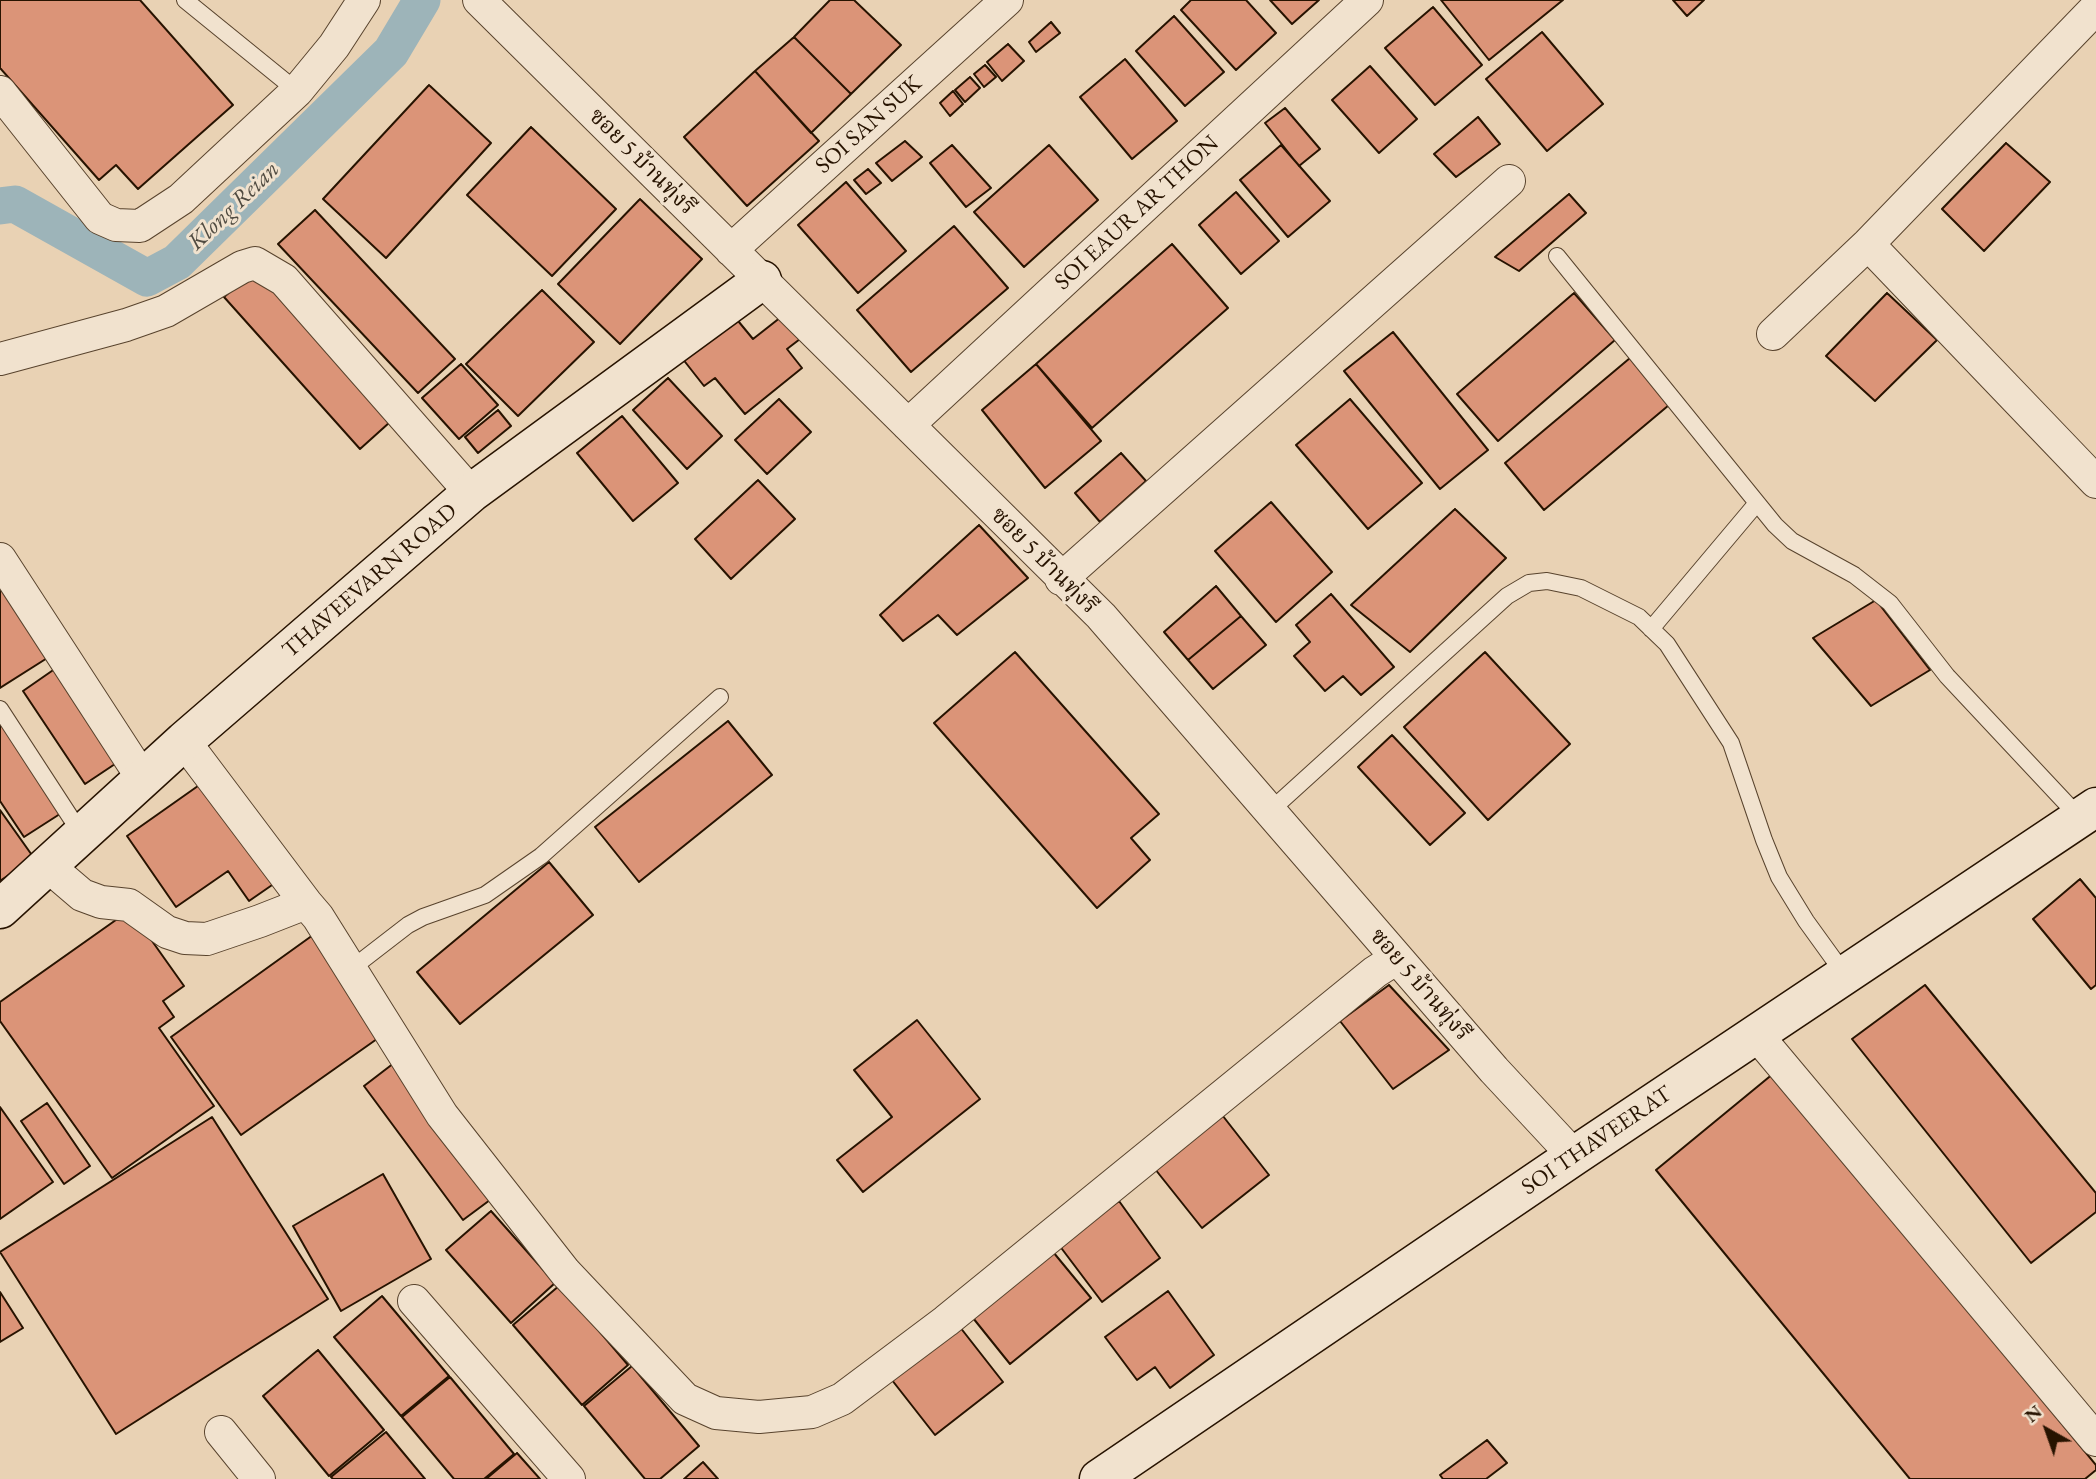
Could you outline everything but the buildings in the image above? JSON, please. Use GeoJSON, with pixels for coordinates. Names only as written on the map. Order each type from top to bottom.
{"type":"FeatureCollection","features":[{"type":"Feature","properties":{"kind":"street"},"geometry":{"type":"LineString","coordinates":[[0,92],[100,218],[116,225],[133,227],[151,220],[181,199],[297,91],[334,46],[363,0]]}},
{"type":"Feature","properties":{"kind":"street","name":"ซอย 5 บ้านทุ่งรี"},"geometry":{"type":"LineString","coordinates":[[479,0],[1101,616],[1494,1070],[1574,1156]]}},
{"type":"Feature","properties":{"kind":"street","name":"SOI SAN SUK"},"geometry":{"type":"LineString","coordinates":[[732,250],[1007,0]]}},
{"type":"Feature","properties":{"kind":"street","name":"SOI EAUR AR THON"},"geometry":{"type":"LineString","coordinates":[[908,425],[1367,0]]}},
{"type":"Feature","properties":{"kind":"street"},"geometry":{"type":"LineString","coordinates":[[1773,334],[1868,244],[2096,8]]}},
{"type":"Feature","properties":{"kind":"street"},"geometry":{"type":"LineString","coordinates":[[1061,579],[1510,181]]}},
{"type":"Feature","properties":{"kind":"street"},"geometry":{"type":"LineString","coordinates":[[1868,244],[2096,482]]}},
{"type":"Feature","properties":{"kind":"street"},"geometry":{"type":"LineString","coordinates":[[0,359],[126,325],[166,311],[242,267],[255,263],[284,280],[471,493]]}},
{"type":"Feature","properties":{"kind":"street","name":"THAVEEVARN ROAD"},"geometry":{"type":"LineString","coordinates":[[0,909],[184,741],[471,493],[762,280]]}},
{"type":"Feature","properties":{"kind":"street"},"geometry":{"type":"LineString","coordinates":[[0,559],[143,779]]}},
{"type":"Feature","properties":{"kind":"street"},"geometry":{"type":"LineString","coordinates":[[184,741],[318,917],[442,1115],[565,1272],[685,1399],[716,1413],[758,1417],[812,1412],[842,1399],[946,1321],[1364,981],[1397,958]]}},
{"type":"Feature","properties":{"kind":"street","name":"SOI THAVEERAT"},"geometry":{"type":"LineString","coordinates":[[1099,1479],[1574,1156],[2088,812]]}},
{"type":"Feature","properties":{"kind":"street"},"geometry":{"type":"LineString","coordinates":[[48,866],[82,895],[101,902],[129,905],[167,932],[185,938],[208,939],[306,903]]}},
{"type":"Feature","properties":{"kind":"street"},"geometry":{"type":"LineString","coordinates":[[1756,1034],[2096,1440]]}},
{"type":"Feature","properties":{"kind":"street"},"geometry":{"type":"LineString","coordinates":[[414,1301],[569,1479]]}},
{"type":"Feature","properties":{"kind":"street"},"geometry":{"type":"LineString","coordinates":[[221,1432],[259,1479]]}},
{"type":"Feature","properties":{"kind":"lane"},"geometry":{"type":"LineString","coordinates":[[185,0],[297,91]]}},
{"type":"Feature","properties":{"kind":"lane"},"geometry":{"type":"LineString","coordinates":[[1557,256],[1775,525],[1792,541],[1854,575],[1890,603],[1947,676],[2088,812]]}},
{"type":"Feature","properties":{"kind":"lane"},"geometry":{"type":"LineString","coordinates":[[1651,629],[1757,503]]}},
{"type":"Feature","properties":{"kind":"lane"},"geometry":{"type":"LineString","coordinates":[[1270,811],[1507,596],[1529,583],[1547,581],[1581,588],[1639,617],[1667,644],[1731,743],[1779,877],[1806,921],[1845,975]]}},
{"type":"Feature","properties":{"kind":"lane"},"geometry":{"type":"LineString","coordinates":[[351,969],[408,925],[485,895],[541,856],[720,697]]}},
{"type":"Feature","properties":{"kind":"lane"},"geometry":{"type":"LineString","coordinates":[[0,709],[82,835]]}},
{"type":"Feature","properties":{"kind":"waterway","name":"Klong Reian"},"geometry":{"type":"LineString","coordinates":[[0,206],[15,204],[147,278],[177,262],[391,52],[422,0]]}}]}
